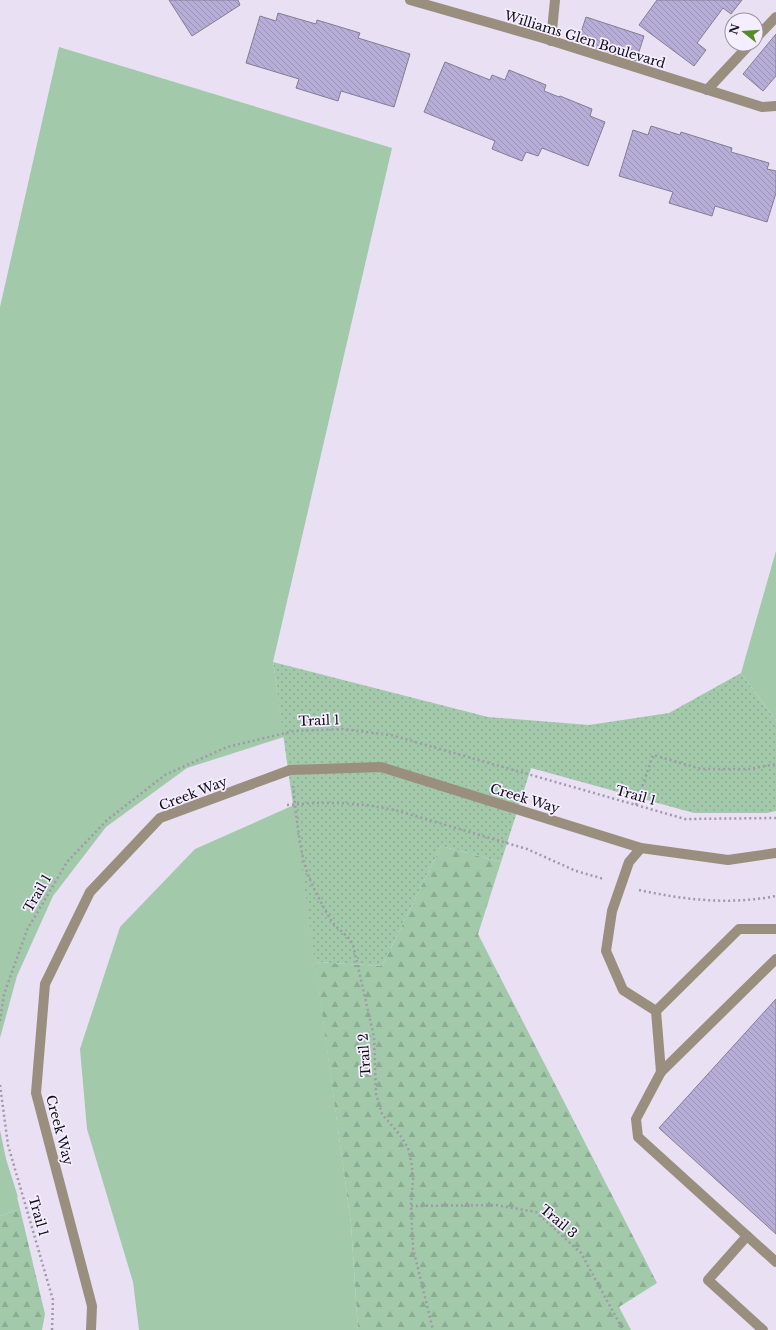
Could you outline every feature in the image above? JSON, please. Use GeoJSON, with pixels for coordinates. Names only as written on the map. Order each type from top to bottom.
{"type":"FeatureCollection","features":[{"type":"Feature","properties":{"kind":"street","name":"Williams Glen Boulevard"},"geometry":{"type":"LineString","coordinates":[[410,0],[551,41],[762,107],[776,106]]}},
{"type":"Feature","properties":{"kind":"street"},"geometry":{"type":"LineString","coordinates":[[551,41],[555,0]]}},
{"type":"Feature","properties":{"kind":"street"},"geometry":{"type":"LineString","coordinates":[[764,30],[776,17]]}},
{"type":"Feature","properties":{"kind":"street"},"geometry":{"type":"LineString","coordinates":[[707,90],[743,52]]}},
{"type":"Feature","properties":{"kind":"street","name":"Creek Way"},"geometry":{"type":"LineString","coordinates":[[91,1330],[92,1306],[36,1093],[45,984],[90,892],[160,818],[290,770],[381,767],[640,848],[728,860],[776,853]]}},
{"type":"Feature","properties":{"kind":"street"},"geometry":{"type":"LineString","coordinates":[[640,848],[629,862],[612,911],[606,951],[623,990],[656,1011]]}},
{"type":"Feature","properties":{"kind":"street"},"geometry":{"type":"LineString","coordinates":[[656,1011],[739,929],[776,929]]}},
{"type":"Feature","properties":{"kind":"street"},"geometry":{"type":"LineString","coordinates":[[776,959],[661,1072],[636,1119],[638,1137],[776,1262]]}},
{"type":"Feature","properties":{"kind":"street"},"geometry":{"type":"LineString","coordinates":[[656,1011],[661,1072]]}},
{"type":"Feature","properties":{"kind":"street"},"geometry":{"type":"LineString","coordinates":[[747,1236],[708,1280],[763,1330]]}},
{"type":"Feature","properties":{"kind":"path","name":"Trail 1"},"geometry":{"type":"LineString","coordinates":[[0,1021],[4,994],[27,930],[67,862],[107,820],[165,775],[227,747],[294,731],[343,729],[391,735],[685,819],[776,818]]}},
{"type":"Feature","properties":{"kind":"path"},"geometry":{"type":"LineString","coordinates":[[636,805],[653,755],[700,769],[750,769],[776,764]]}},
{"type":"Feature","properties":{"kind":"path","name":"Trail 2"},"geometry":{"type":"LineString","coordinates":[[292,784],[304,863],[308,876],[331,921],[338,929],[351,939],[353,945],[374,1037],[376,1094],[382,1114],[400,1135],[408,1148],[412,1165],[413,1179],[411,1206],[413,1248],[433,1330]]}},
{"type":"Feature","properties":{"kind":"path"},"geometry":{"type":"LineString","coordinates":[[287,805],[339,803],[367,805],[395,810],[527,849],[576,871],[604,880]]}},
{"type":"Feature","properties":{"kind":"path"},"geometry":{"type":"LineString","coordinates":[[639,890],[668,896],[722,902],[756,900],[776,896]]}},
{"type":"Feature","properties":{"kind":"path","name":"Trail 1"},"geometry":{"type":"LineString","coordinates":[[0,1085],[8,1145],[53,1300],[52,1330]]}},
{"type":"Feature","properties":{"kind":"path","name":"Trail 3"},"geometry":{"type":"LineString","coordinates":[[411,1206],[496,1205],[536,1212],[581,1253],[623,1330]]}},
{"type":"Feature","properties":{"kind":"green space"},"geometry":{"type":"Polygon","coordinates":[[[59,47],[392,148],[273,662],[284,737],[187,768],[106,827],[53,896],[17,976],[0,1038],[0,307],[59,47]]]}},
{"type":"Feature","properties":{"kind":"green space"},"geometry":{"type":"Polygon","coordinates":[[[776,551],[776,721],[741,673],[776,551]]]}},
{"type":"Feature","properties":{"kind":"green space"},"geometry":{"type":"Polygon","coordinates":[[[273,662],[488,717],[589,725],[669,713],[741,673],[776,721],[776,811],[767,813],[694,813],[531,768],[501,862],[441,846],[382,966],[315,962],[273,662]]]}},
{"type":"Feature","properties":{"kind":"green space"},"geometry":{"type":"Polygon","coordinates":[[[294,805],[351,1224],[358,1330],[139,1330],[133,1282],[87,1129],[80,1049],[120,927],[195,849],[294,805]]]}},
{"type":"Feature","properties":{"kind":"green space"},"geometry":{"type":"Polygon","coordinates":[[[441,846],[501,862],[478,934],[657,1283],[619,1307],[631,1330],[358,1330],[351,1224],[315,962],[382,966],[441,846]]]}},
{"type":"Feature","properties":{"kind":"green space"},"geometry":{"type":"Polygon","coordinates":[[[0,1130],[6,1159],[18,1197],[20,1209],[0,1216],[0,1130]]]}},
{"type":"Feature","properties":{"kind":"green space"},"geometry":{"type":"Polygon","coordinates":[[[20,1209],[45,1314],[42,1330],[0,1330],[0,1216],[20,1209]]]}},
{"type":"Feature","properties":{"kind":"building"},"geometry":{"type":"Polygon","coordinates":[[[169,0],[238,0],[240,5],[192,36],[169,0]]]}},
{"type":"Feature","properties":{"kind":"building"},"geometry":{"type":"Polygon","coordinates":[[[657,0],[742,0],[733,12],[728,12],[723,8],[697,43],[706,50],[694,66],[639,25],[657,0]]]}},
{"type":"Feature","properties":{"kind":"building"},"geometry":{"type":"Polygon","coordinates":[[[278,13],[316,24],[317,20],[360,33],[358,38],[410,54],[394,107],[341,91],[338,101],[296,88],[299,79],[246,63],[260,16],[276,21],[278,13]]]}},
{"type":"Feature","properties":{"kind":"building"},"geometry":{"type":"Polygon","coordinates":[[[586,17],[644,36],[636,61],[578,42],[586,17]]]}},
{"type":"Feature","properties":{"kind":"building"},"geometry":{"type":"Polygon","coordinates":[[[776,34],[776,76],[763,91],[743,74],[761,52],[764,52],[764,49],[776,34]]]}},
{"type":"Feature","properties":{"kind":"building"},"geometry":{"type":"Polygon","coordinates":[[[445,62],[490,80],[492,75],[505,80],[509,70],[546,85],[544,91],[592,109],[590,116],[605,122],[588,166],[542,148],[538,156],[526,152],[522,161],[492,149],[495,141],[424,112],[445,62]]]}},
{"type":"Feature","properties":{"kind":"building"},"geometry":{"type":"Polygon","coordinates":[[[651,126],[680,135],[681,132],[732,148],[731,152],[769,163],[767,169],[776,171],[776,193],[767,222],[715,206],[712,216],[669,203],[673,192],[619,176],[633,130],[648,135],[651,126]]]}},
{"type":"Feature","properties":{"kind":"building"},"geometry":{"type":"Polygon","coordinates":[[[776,999],[776,1234],[659,1128],[776,999]]]}}]}
